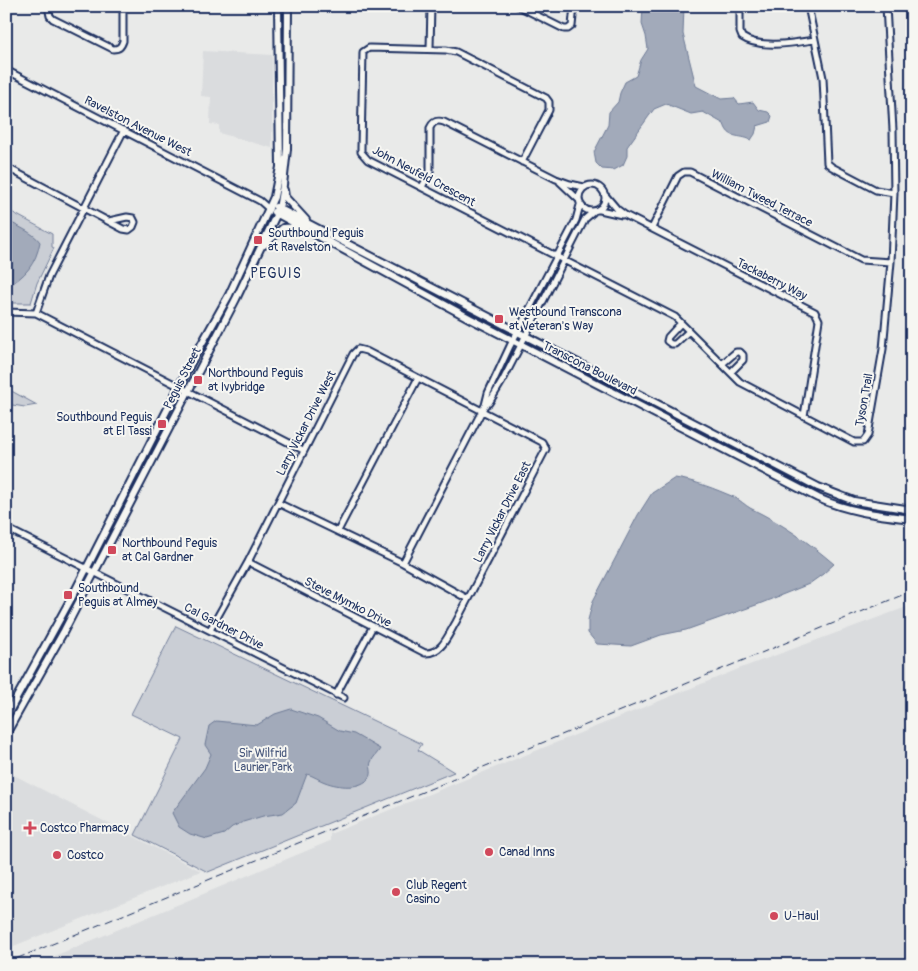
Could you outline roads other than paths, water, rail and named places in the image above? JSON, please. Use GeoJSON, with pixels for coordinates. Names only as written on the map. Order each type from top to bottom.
{"type":"FeatureCollection","features":[{"type":"Feature","properties":{"kind":"street"},"geometry":{"type":"LineString","coordinates":[[48,6],[50,16],[53,19],[112,49],[118,49],[122,46],[123,41],[123,6]]}},
{"type":"Feature","properties":{"kind":"street","name":"Peguis Street"},"geometry":{"type":"LineString","coordinates":[[6,717],[41,656],[229,295],[270,207],[280,167],[278,6]]}},
{"type":"Feature","properties":{"kind":"street","name":"Peguis Street"},"geometry":{"type":"LineString","coordinates":[[6,734],[49,660],[189,391],[278,211],[287,150],[288,6]]}},
{"type":"Feature","properties":{"kind":"street"},"geometry":{"type":"LineString","coordinates":[[430,48],[431,6]]}},
{"type":"Feature","properties":{"kind":"street"},"geometry":{"type":"LineString","coordinates":[[518,6],[564,30],[572,26],[574,6]]}},
{"type":"Feature","properties":{"kind":"street"},"geometry":{"type":"LineString","coordinates":[[740,6],[740,32],[742,37],[749,42],[790,44],[814,40]]}},
{"type":"Feature","properties":{"kind":"street"},"geometry":{"type":"LineString","coordinates":[[808,6],[822,78],[827,163],[876,190],[894,193]]}},
{"type":"Feature","properties":{"kind":"street","name":"Tyson Trail"},"geometry":{"type":"LineString","coordinates":[[564,261],[675,317],[740,382],[854,442],[863,442],[868,435],[883,348],[891,262],[894,193],[893,130],[886,6]]}},
{"type":"Feature","properties":{"kind":"street","name":"John Neufeld Crescent"},"geometry":{"type":"LineString","coordinates":[[522,162],[549,110],[548,100],[456,52],[430,48],[369,48],[365,50],[362,55],[362,152],[368,160],[564,261]]}},
{"type":"Feature","properties":{"kind":"street","name":"Ravelston Avenue West"},"geometry":{"type":"LineString","coordinates":[[6,70],[270,207]]}},
{"type":"Feature","properties":{"kind":"street"},"geometry":{"type":"LineString","coordinates":[[422,187],[430,172],[430,128],[432,123],[438,120],[556,179],[584,187]]}},
{"type":"Feature","properties":{"kind":"street"},"geometry":{"type":"LineString","coordinates":[[36,313],[49,276],[124,130]]}},
{"type":"Feature","properties":{"kind":"street"},"geometry":{"type":"LineString","coordinates":[[6,167],[109,221]]}},
{"type":"Feature","properties":{"kind":"street","name":"William Tweed Terrace"},"geometry":{"type":"LineString","coordinates":[[652,228],[678,176],[684,172],[690,172],[861,260],[891,262]]}},
{"type":"Feature","properties":{"kind":"street"},"geometry":{"type":"LineString","coordinates":[[403,563],[484,408],[488,393],[517,332],[576,220],[580,206],[578,199],[556,179]]}},
{"type":"Feature","properties":{"kind":"street"},"geometry":{"type":"LineString","coordinates":[[578,199],[584,187],[591,184],[598,186],[617,210],[625,215]]}},
{"type":"Feature","properties":{"kind":"street"},"geometry":{"type":"LineString","coordinates":[[283,185],[286,197],[293,207],[312,226]]}},
{"type":"Feature","properties":{"kind":"street"},"geometry":{"type":"LineString","coordinates":[[600,210],[605,204],[606,196]]}},
{"type":"Feature","properties":{"kind":"street"},"geometry":{"type":"LineString","coordinates":[[580,206],[593,212]]}},
{"type":"Feature","properties":{"kind":"street","name":"Transcona Boulevard"},"geometry":{"type":"LineString","coordinates":[[270,207],[312,226],[830,493],[870,505],[912,510]]}},
{"type":"Feature","properties":{"kind":"street"},"geometry":{"type":"LineString","coordinates":[[484,408],[494,396],[522,345],[585,219],[593,212],[600,210],[625,215]]}},
{"type":"Feature","properties":{"kind":"street","name":"Transcona Boulevard"},"geometry":{"type":"LineString","coordinates":[[278,211],[304,228],[369,264],[513,341],[824,501],[863,513],[912,519]]}},
{"type":"Feature","properties":{"kind":"street","name":"Tackaberry Way"},"geometry":{"type":"LineString","coordinates":[[625,215],[815,312],[819,320],[804,416]]}},
{"type":"Feature","properties":{"kind":"street"},"geometry":{"type":"LineString","coordinates":[[260,249],[283,228],[304,228]]}},
{"type":"Feature","properties":{"kind":"street"},"geometry":{"type":"LineString","coordinates":[[6,312],[36,313],[303,450]]}},
{"type":"Feature","properties":{"kind":"street"},"geometry":{"type":"LineString","coordinates":[[681,323],[668,337],[667,341],[675,344],[689,330]]}},
{"type":"Feature","properties":{"kind":"street","name":"Larry Vickar Drive West"},"geometry":{"type":"LineString","coordinates":[[210,630],[248,562],[352,354],[358,350],[366,351],[418,378],[484,408]]}},
{"type":"Feature","properties":{"kind":"street"},"geometry":{"type":"LineString","coordinates":[[722,364],[736,352],[740,352],[743,355],[743,360],[731,372]]}},
{"type":"Feature","properties":{"kind":"street"},"geometry":{"type":"LineString","coordinates":[[338,531],[418,378]]}},
{"type":"Feature","properties":{"kind":"street","name":"Larry Vickar Drive East"},"geometry":{"type":"LineString","coordinates":[[439,650],[468,599],[546,449],[542,442],[484,408]]}},
{"type":"Feature","properties":{"kind":"street"},"geometry":{"type":"LineString","coordinates":[[278,502],[403,563],[468,599]]}},
{"type":"Feature","properties":{"kind":"street","name":"Cal Gardner Drive"},"geometry":{"type":"LineString","coordinates":[[6,528],[344,698]]}},
{"type":"Feature","properties":{"kind":"street","name":"Steve Mymko Drive"},"geometry":{"type":"LineString","coordinates":[[248,562],[425,653],[439,650]]}},
{"type":"Feature","properties":{"kind":"street"},"geometry":{"type":"LineString","coordinates":[[336,695],[372,626]]}},
{"type":"Feature","properties":{"kind":"water"},"geometry":{"type":"Polygon","coordinates":[[[643,6],[684,6],[683,34],[696,86],[721,99],[734,98],[739,104],[753,102],[759,110],[768,112],[772,116],[770,122],[757,126],[751,140],[732,135],[724,124],[703,112],[691,114],[666,104],[654,109],[627,147],[627,156],[623,165],[614,170],[602,169],[596,163],[594,152],[608,125],[609,112],[618,102],[625,82],[636,76],[641,60],[648,49],[642,24],[643,6]]]}},
{"type":"Feature","properties":{"kind":"water"},"geometry":{"type":"Polygon","coordinates":[[[6,220],[30,233],[40,242],[36,257],[29,269],[19,279],[6,287],[6,220]]]}},
{"type":"Feature","properties":{"kind":"water"},"geometry":{"type":"Polygon","coordinates":[[[675,478],[698,483],[734,497],[794,533],[834,564],[809,584],[686,630],[661,635],[631,646],[597,644],[588,633],[588,620],[593,601],[638,515],[652,493],[675,478]]]}},
{"type":"Feature","properties":{"kind":"water"},"geometry":{"type":"Polygon","coordinates":[[[291,709],[318,718],[340,731],[354,734],[380,749],[371,762],[370,777],[355,786],[343,786],[325,782],[307,774],[296,803],[283,813],[243,822],[232,827],[224,834],[207,839],[190,834],[179,827],[172,813],[205,768],[211,754],[205,745],[209,726],[216,721],[257,725],[275,714],[291,709]]]}},
{"type":"Feature","properties":{"kind":"railway"},"geometry":{"type":"LineString","coordinates":[[6,963],[912,591]]}},
{"type":"Feature","properties":{"kind":"place","name":"Southbound Peguis at Ravelston"},"geometry":{"type":"Point","coordinates":[258,240]}},
{"type":"Feature","properties":{"kind":"place","name":"Westbound Transcona at Veteran's Way"},"geometry":{"type":"Point","coordinates":[499,319]}},
{"type":"Feature","properties":{"kind":"place","name":"Northbound Peguis at Ivybridge"},"geometry":{"type":"Point","coordinates":[198,380]}},
{"type":"Feature","properties":{"kind":"place","name":"Southbound Peguis at El Tassi"},"geometry":{"type":"Point","coordinates":[162,424]}},
{"type":"Feature","properties":{"kind":"place","name":"Northbound Peguis at Cal Gardner"},"geometry":{"type":"Point","coordinates":[112,550]}},
{"type":"Feature","properties":{"kind":"place","name":"Southbound Peguis at Almey"},"geometry":{"type":"Point","coordinates":[68,595]}},
{"type":"Feature","properties":{"kind":"place","name":"Costco Pharmacy"},"geometry":{"type":"Point","coordinates":[30,828]}},
{"type":"Feature","properties":{"kind":"place","name":"Canad Inns"},"geometry":{"type":"Point","coordinates":[489,852]}},
{"type":"Feature","properties":{"kind":"place","name":"Costco"},"geometry":{"type":"Point","coordinates":[57,855]}},
{"type":"Feature","properties":{"kind":"place","name":"Club Regent Casino"},"geometry":{"type":"Point","coordinates":[396,892]}},
{"type":"Feature","properties":{"kind":"place","name":"U-Haul"},"geometry":{"type":"Point","coordinates":[774,916]}},
{"type":"Feature","properties":{"kind":"district","name":"PEGUIS"},"geometry":{"type":"Point","coordinates":[276,273]}},
{"type":"Feature","properties":{"kind":"park label","name":"Sir Wilfrid Laurier Park"},"geometry":{"type":"Point","coordinates":[263,760]}}]}
